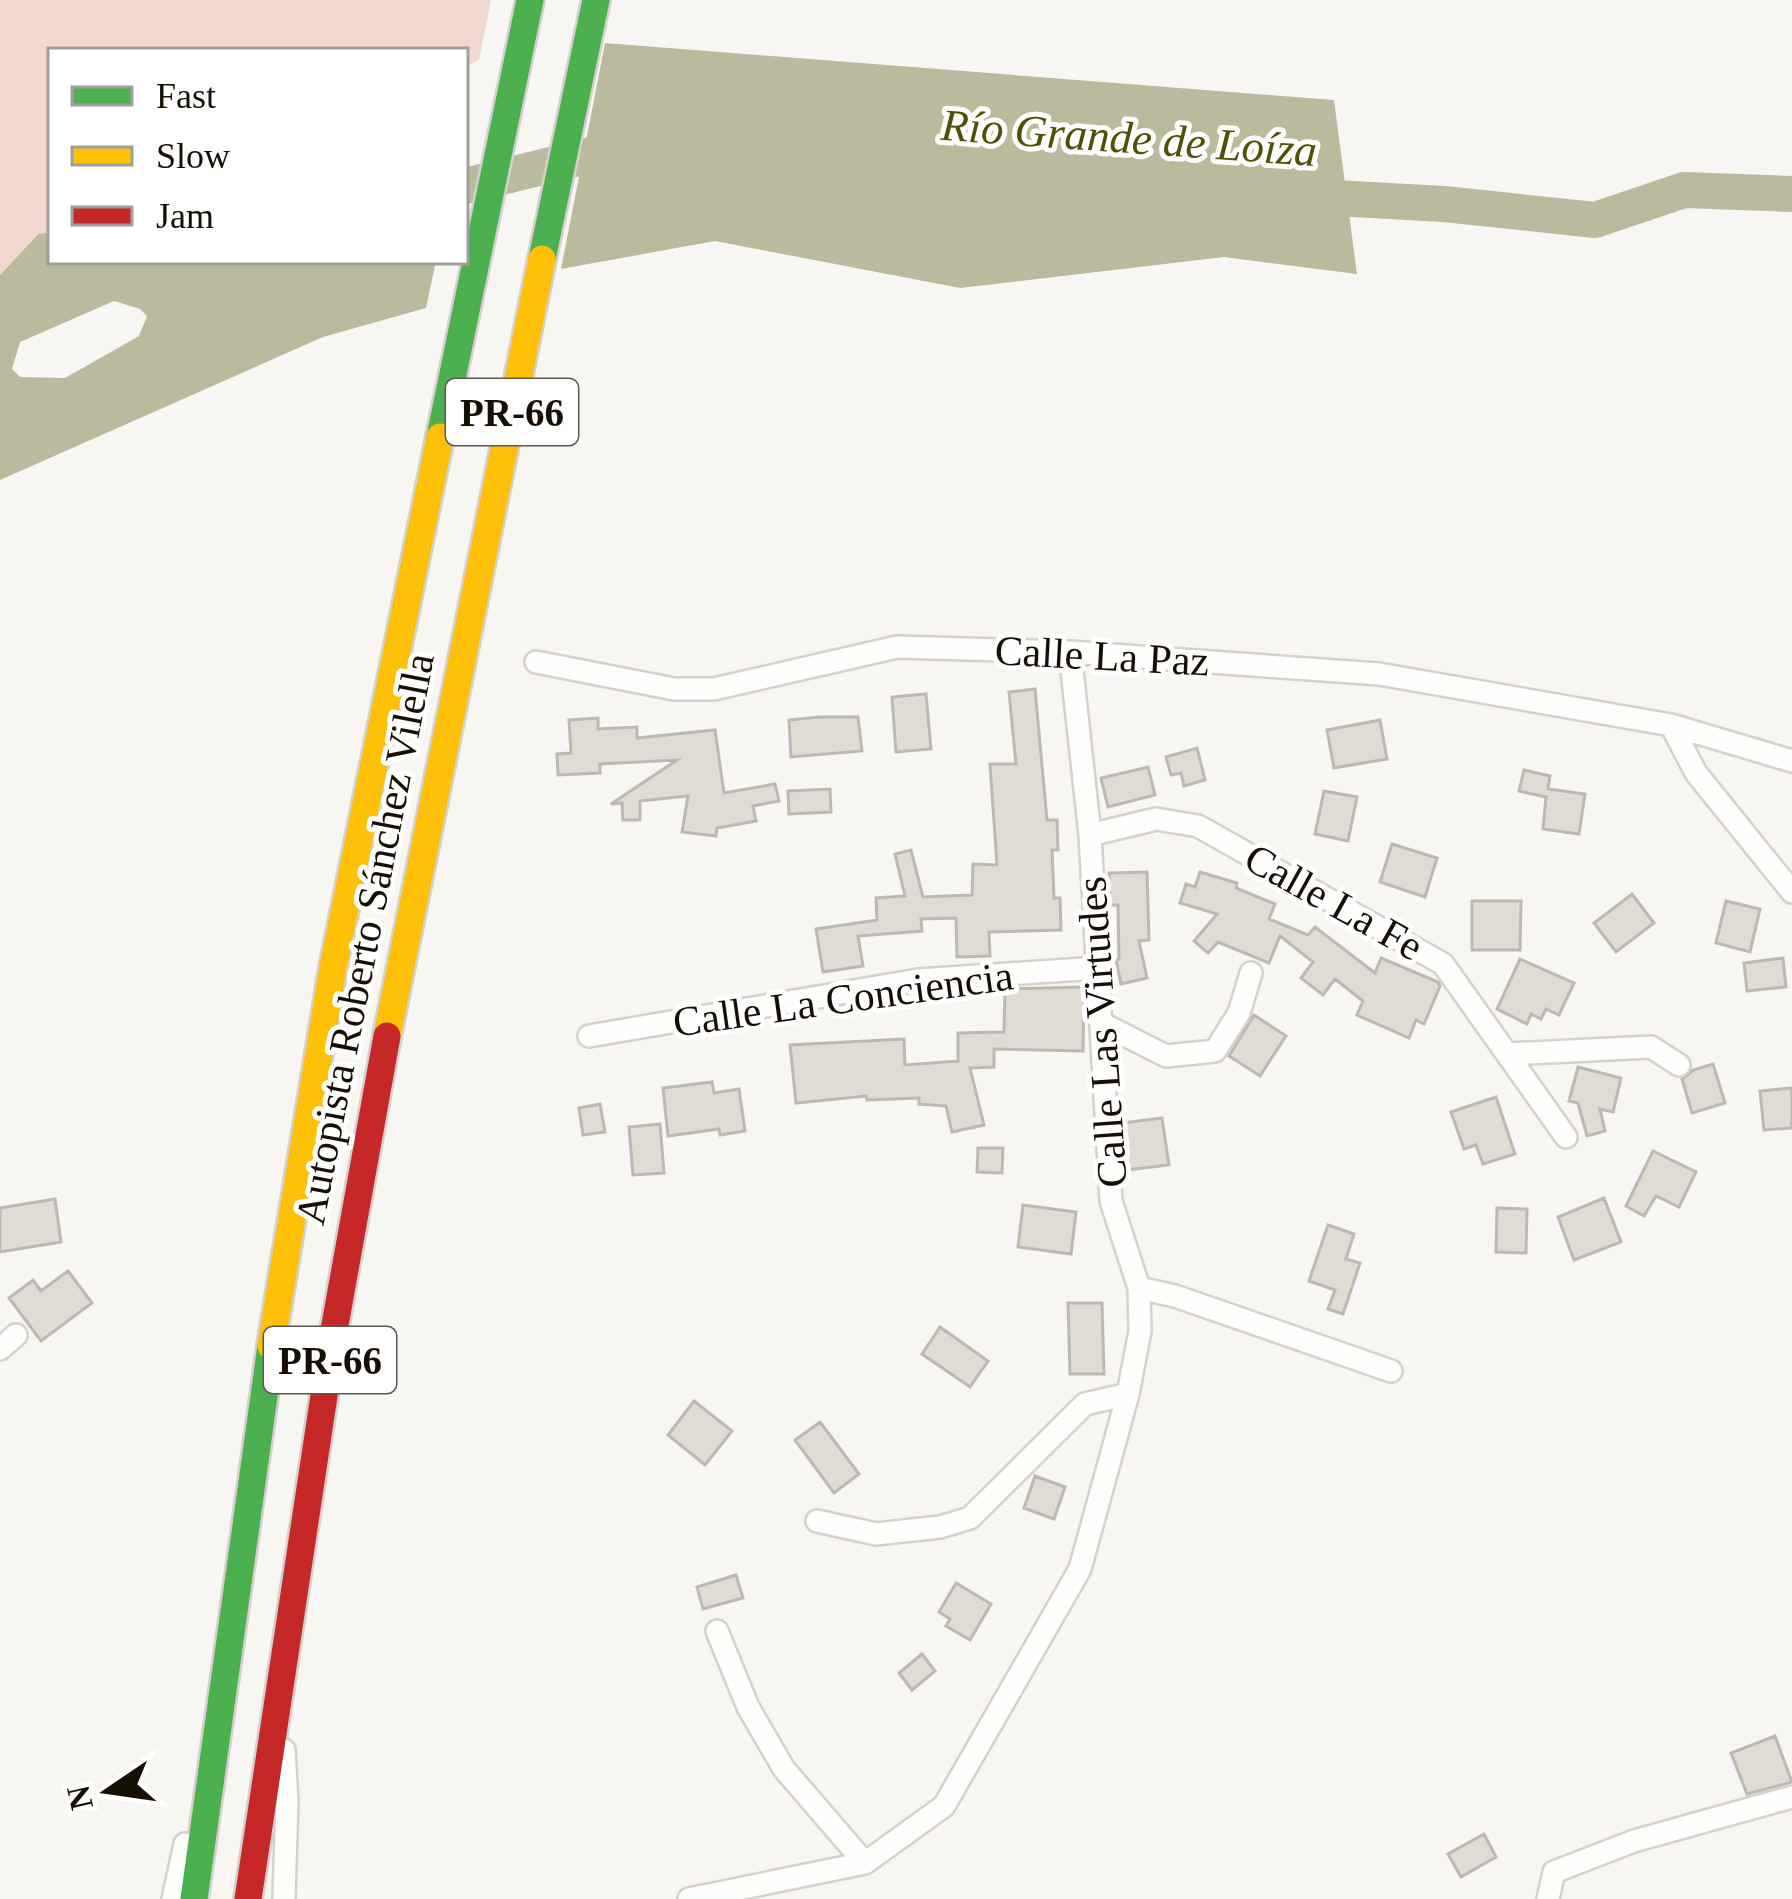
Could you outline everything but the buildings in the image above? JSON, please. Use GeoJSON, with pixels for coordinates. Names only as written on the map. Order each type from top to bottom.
{"type":"FeatureCollection","features":[{"type":"Feature","properties":{"kind":"highway","name":"Autopista Roberto Sánchez Vilella"},"geometry":{"type":"LineString","coordinates":[[194,1899],[286,1241],[358,836],[530,0]]}},
{"type":"Feature","properties":{"kind":"highway","name":"Autopista Roberto Sánchez Vilella"},"geometry":{"type":"LineString","coordinates":[[248,1899],[340,1301],[428,824],[596,0]]}},
{"type":"Feature","properties":{"kind":"street","name":"Calle La Paz"},"geometry":{"type":"LineString","coordinates":[[536,662],[674,689],[714,689],[897,647],[1070,652],[1379,674],[1671,725],[1792,760]]}},
{"type":"Feature","properties":{"kind":"street","name":"Calle Las Virtudes"},"geometry":{"type":"LineString","coordinates":[[688,1899],[865,1863],[944,1806],[1080,1569],[1128,1394],[1140,1331],[1139,1288],[1111,1201],[1090,835],[1070,652]]}},
{"type":"Feature","properties":{"kind":"street"},"geometry":{"type":"LineString","coordinates":[[1671,725],[1696,772],[1792,892]]}},
{"type":"Feature","properties":{"kind":"street","name":"Calle La Fe"},"geometry":{"type":"LineString","coordinates":[[1090,835],[1156,819],[1198,826],[1443,964],[1566,1137]]}},
{"type":"Feature","properties":{"kind":"street","name":"Calle La Conciencia"},"geometry":{"type":"LineString","coordinates":[[589,1036],[918,980],[1098,968]]}},
{"type":"Feature","properties":{"kind":"street"},"geometry":{"type":"LineString","coordinates":[[1101,1023],[1166,1057],[1215,1051],[1239,1013],[1251,973]]}},
{"type":"Feature","properties":{"kind":"street"},"geometry":{"type":"LineString","coordinates":[[1507,1054],[1651,1047],[1679,1065]]}},
{"type":"Feature","properties":{"kind":"street"},"geometry":{"type":"LineString","coordinates":[[1139,1288],[1175,1296],[1391,1371]]}},
{"type":"Feature","properties":{"kind":"street"},"geometry":{"type":"LineString","coordinates":[[817,1521],[876,1534],[940,1527],[970,1518],[1085,1404],[1128,1394]]}},
{"type":"Feature","properties":{"kind":"street"},"geometry":{"type":"LineString","coordinates":[[718,1631],[748,1707],[784,1769],[865,1863]]}},
{"type":"Feature","properties":{"kind":"street"},"geometry":{"type":"LineString","coordinates":[[173,1899],[223,1673]]}},
{"type":"Feature","properties":{"kind":"street"},"geometry":{"type":"LineString","coordinates":[[280,1694],[287,1801],[284,1899]]}},
{"type":"Feature","properties":{"kind":"street"},"geometry":{"type":"LineString","coordinates":[[1548,1899],[1554,1872],[1634,1841],[1792,1797]]}},
{"type":"Feature","properties":{"kind":"shaded area"},"geometry":{"type":"Polygon","coordinates":[[[0,0],[491,0],[479,60],[468,65],[468,48],[48,48],[48,232],[37,234],[0,275],[0,0]]]}},
{"type":"Feature","properties":{"kind":"water"},"geometry":{"type":"Polygon","coordinates":[[[605,43],[1334,100],[1357,274],[1224,257],[960,288],[715,241],[561,269],[605,43]]]}},
{"type":"Feature","properties":{"kind":"water"},"geometry":{"type":"Polygon","coordinates":[[[48,232],[48,264],[435,264],[426,308],[323,337],[0,480],[0,275],[38,234],[48,232]],[[114,301],[20,342],[12,369],[20,377],[65,378],[139,336],[147,316],[114,301]]]}},
{"type":"Feature","properties":{"kind":"waterway","name":"Río Grande de Loíza"},"geometry":{"type":"LineString","coordinates":[[468,185],[591,155]]}},
{"type":"Feature","properties":{"kind":"waterway","name":"Río Grande de Loíza"},"geometry":{"type":"LineString","coordinates":[[1298,196],[1444,204],[1595,220],[1684,190],[1792,194]]}},
{"type":"Feature","properties":{"kind":"traffic: fast"},"geometry":{"type":"LineString","coordinates":[[440,437],[530,0]]}},
{"type":"Feature","properties":{"kind":"traffic: fast"},"geometry":{"type":"LineString","coordinates":[[542,259],[596,0]]}},
{"type":"Feature","properties":{"kind":"traffic: fast"},"geometry":{"type":"LineString","coordinates":[[194,1899],[271,1346]]}},
{"type":"Feature","properties":{"kind":"traffic: slow"},"geometry":{"type":"LineString","coordinates":[[387,1036],[542,259]]}},
{"type":"Feature","properties":{"kind":"traffic: slow"},"geometry":{"type":"LineString","coordinates":[[271,1346],[333,968],[440,437]]}},
{"type":"Feature","properties":{"kind":"traffic: jam"},"geometry":{"type":"LineString","coordinates":[[248,1899],[333,1336],[387,1036]]}}]}
